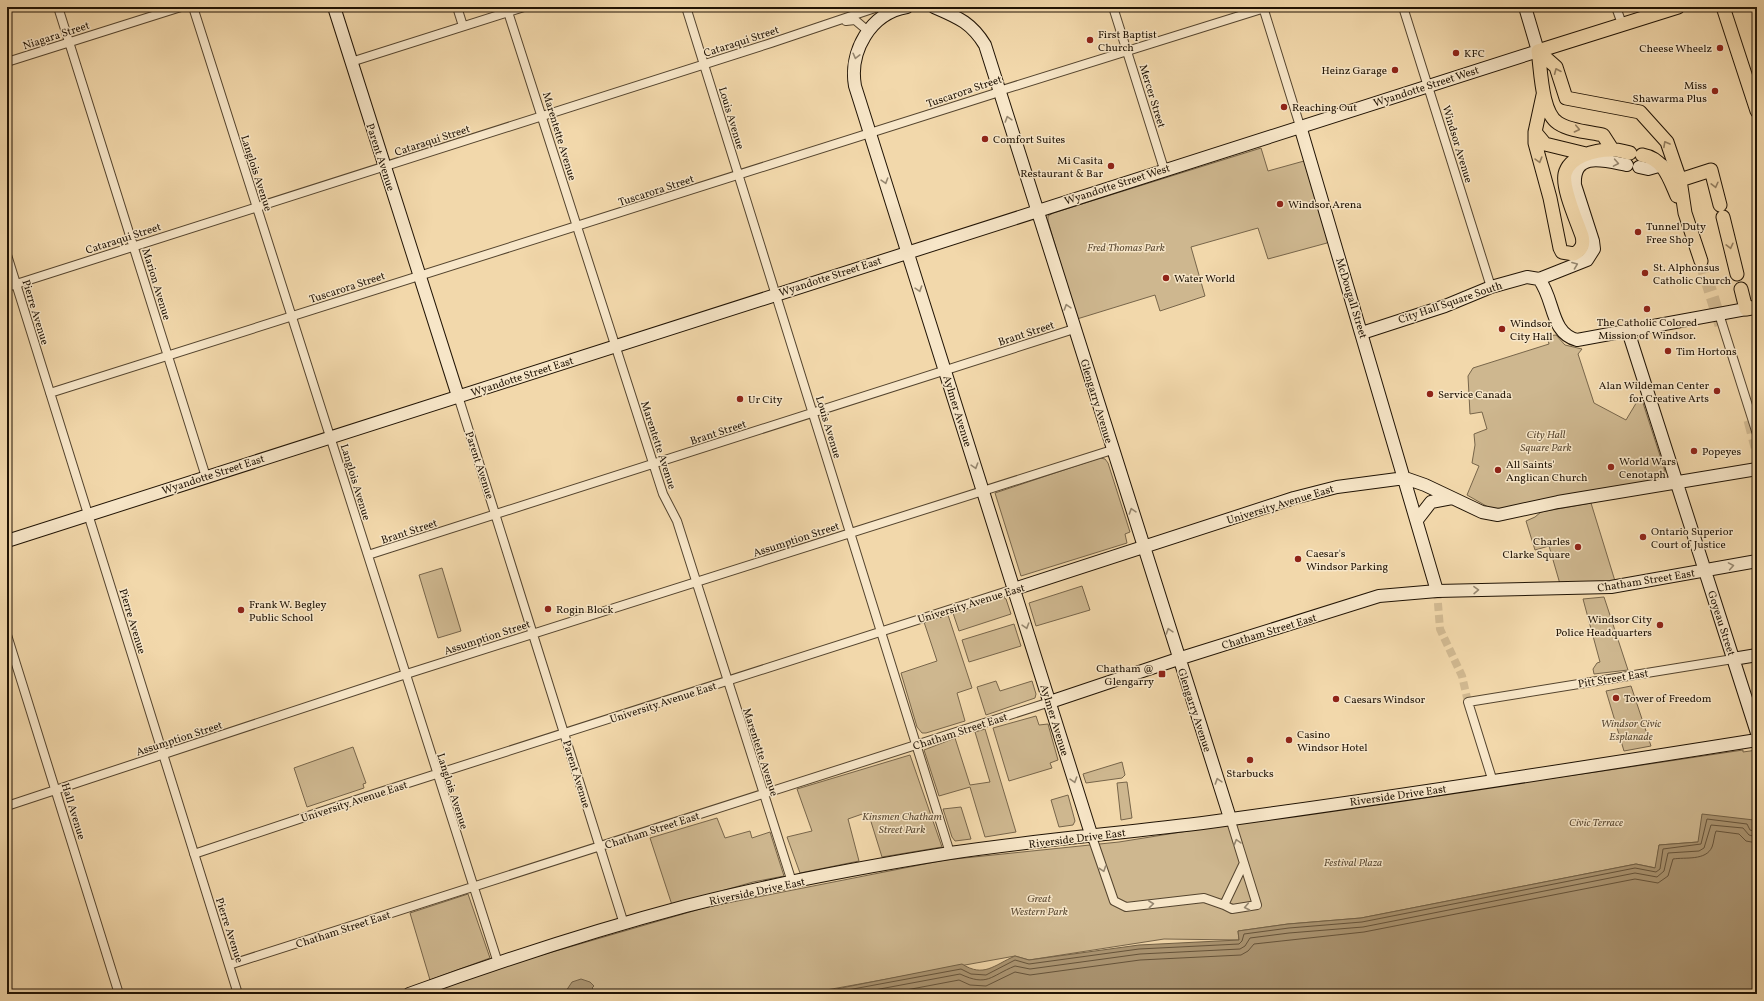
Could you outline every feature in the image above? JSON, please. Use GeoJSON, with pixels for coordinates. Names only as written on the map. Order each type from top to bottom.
{"type":"FeatureCollection","features":[{"type":"Feature","properties":{"kind":"main road","name":"Parent Avenue"},"geometry":{"type":"LineString","coordinates":[[334,7],[458,396]]}},
{"type":"Feature","properties":{"kind":"main road"},"geometry":{"type":"LineString","coordinates":[[872,27],[887,7]]}},
{"type":"Feature","properties":{"kind":"main road","name":"Aylmer Avenue"},"geometry":{"type":"LineString","coordinates":[[907,7],[892,12],[872,27],[857,50],[853,70],[855,86],[1092,837]]}},
{"type":"Feature","properties":{"kind":"main road","name":"Glengarry Avenue"},"geometry":{"type":"LineString","coordinates":[[932,7],[960,18],[979,34],[985,45],[1178,659],[1230,818]]}},
{"type":"Feature","properties":{"kind":"main road"},"geometry":{"type":"LineString","coordinates":[[1525,7],[1538,51],[1543,95],[1553,119],[1566,126],[1603,134],[1612,149],[1634,160]]}},
{"type":"Feature","properties":{"kind":"main road","name":"Wyandotte Street West"},"geometry":{"type":"LineString","coordinates":[[1037,210],[1678,7]]}},
{"type":"Feature","properties":{"kind":"main road"},"geometry":{"type":"LineString","coordinates":[[1723,7],[1757,111]]}},
{"type":"Feature","properties":{"kind":"main road"},"geometry":{"type":"LineString","coordinates":[[1538,51],[1556,67],[1566,98],[1640,112],[1667,142],[1680,180],[1685,213]]}},
{"type":"Feature","properties":{"kind":"main road"},"geometry":{"type":"LineString","coordinates":[[1543,95],[1535,132],[1536,150],[1550,198],[1560,248],[1566,254],[1574,254],[1579,251],[1583,240],[1566,186],[1565,174],[1570,163],[1586,154],[1612,149]]}},
{"type":"Feature","properties":{"kind":"main road","name":"McDougall Street"},"geometry":{"type":"LineString","coordinates":[[1300,126],[1418,520],[1437,591]]}},
{"type":"Feature","properties":{"kind":"main road"},"geometry":{"type":"LineString","coordinates":[[1535,132],[1545,144],[1586,154]]}},
{"type":"Feature","properties":{"kind":"main road"},"geometry":{"type":"LineString","coordinates":[[1701,261],[1685,213],[1662,165],[1652,157],[1634,160],[1586,161],[1578,167],[1575,178],[1593,242],[1592,254],[1587,260],[1539,279],[1547,291],[1559,329],[1568,337],[1577,340],[1751,308],[1741,289]]}},
{"type":"Feature","properties":{"kind":"main road"},"geometry":{"type":"LineString","coordinates":[[1680,180],[1711,170],[1738,274]]}},
{"type":"Feature","properties":{"kind":"main road","name":"Wyandotte Street East"},"geometry":{"type":"LineString","coordinates":[[7,541],[1037,210]]}},
{"type":"Feature","properties":{"kind":"main road","name":"City Hall Square South"},"geometry":{"type":"LineString","coordinates":[[1362,333],[1444,306],[1491,287],[1527,276],[1539,279]]}},
{"type":"Feature","properties":{"kind":"main road","name":"Goyeau Street"},"geometry":{"type":"LineString","coordinates":[[1628,331],[1757,733]]}},
{"type":"Feature","properties":{"kind":"main road","name":"University Avenue East"},"geometry":{"type":"LineString","coordinates":[[1014,589],[1310,493],[1337,487],[1405,478],[1425,485],[1482,512],[1498,515],[1558,502],[1757,469]]}},
{"type":"Feature","properties":{"kind":"main road"},"geometry":{"type":"LineString","coordinates":[[1418,520],[1431,502],[1452,498]]}},
{"type":"Feature","properties":{"kind":"main road","name":"Chatham Street East"},"geometry":{"type":"LineString","coordinates":[[1050,702],[1178,659],[1379,596],[1437,591],[1611,587],[1757,561]]}},
{"type":"Feature","properties":{"kind":"main road","name":"Pitt Street East"},"geometry":{"type":"LineString","coordinates":[[1733,659],[1757,655]]}},
{"type":"Feature","properties":{"kind":"main road","name":"Riverside Drive East"},"geometry":{"type":"LineString","coordinates":[[409,994],[498,963],[624,924],[687,906],[792,882],[950,853],[1092,837],[1493,782],[1757,740]]}},
{"type":"Feature","properties":{"kind":"street","name":"Marion Avenue"},"geometry":{"type":"LineString","coordinates":[[58,7],[206,477]]}},
{"type":"Feature","properties":{"kind":"street","name":"Niagara Street"},"geometry":{"type":"LineString","coordinates":[[7,62],[181,7]]}},
{"type":"Feature","properties":{"kind":"street","name":"Langlois Avenue"},"geometry":{"type":"LineString","coordinates":[[192,7],[331,437],[436,774],[498,963]]}},
{"type":"Feature","properties":{"kind":"street"},"geometry":{"type":"LineString","coordinates":[[457,7],[463,26]]}},
{"type":"Feature","properties":{"kind":"street"},"geometry":{"type":"LineString","coordinates":[[351,62],[524,7]]}},
{"type":"Feature","properties":{"kind":"street","name":"Louis Avenue"},"geometry":{"type":"LineString","coordinates":[[686,7],[950,853]]}},
{"type":"Feature","properties":{"kind":"street","name":"Cataraqui Street"},"geometry":{"type":"LineString","coordinates":[[7,287],[841,21],[878,7]]}},
{"type":"Feature","properties":{"kind":"street","name":"Mercer Street"},"geometry":{"type":"LineString","coordinates":[[1113,7],[1164,170]]}},
{"type":"Feature","properties":{"kind":"street","name":"Tuscarora Street"},"geometry":{"type":"LineString","coordinates":[[50,393],[1265,7]]}},
{"type":"Feature","properties":{"kind":"street","name":"McDougall Street"},"geometry":{"type":"LineString","coordinates":[[1265,7],[1300,126]]}},
{"type":"Feature","properties":{"kind":"street","name":"Windsor Avenue"},"geometry":{"type":"LineString","coordinates":[[1403,7],[1491,287]]}},
{"type":"Feature","properties":{"kind":"street"},"geometry":{"type":"LineString","coordinates":[[1616,7],[1622,24]]}},
{"type":"Feature","properties":{"kind":"street","name":"Marentette Avenue"},"geometry":{"type":"LineString","coordinates":[[508,12],[653,464],[663,494],[677,520],[792,882]]}},
{"type":"Feature","properties":{"kind":"street","name":"Cataraqui Street"},"geometry":{"type":"LineString","coordinates":[[841,21],[855,20],[872,27]]}},
{"type":"Feature","properties":{"kind":"street","name":"Pierre Avenue"},"geometry":{"type":"LineString","coordinates":[[7,255],[162,755],[238,994]]}},
{"type":"Feature","properties":{"kind":"street"},"geometry":{"type":"LineString","coordinates":[[1720,314],[1757,434]]}},
{"type":"Feature","properties":{"kind":"street","name":"Brant Street"},"geometry":{"type":"LineString","coordinates":[[368,555],[1074,330]]}},
{"type":"Feature","properties":{"kind":"street","name":"Parent Avenue"},"geometry":{"type":"LineString","coordinates":[[458,396],[624,924]]}},
{"type":"Feature","properties":{"kind":"street","name":"Assumption Street"},"geometry":{"type":"LineString","coordinates":[[7,806],[533,634],[1112,450]]}},
{"type":"Feature","properties":{"kind":"street","name":"University Avenue East"},"geometry":{"type":"LineString","coordinates":[[194,854],[436,774],[565,734],[1014,589]]}},
{"type":"Feature","properties":{"kind":"street","name":"Hall Avenue"},"geometry":{"type":"LineString","coordinates":[[7,635],[119,994]]}},
{"type":"Feature","properties":{"kind":"street","name":"Pitt Street East"},"geometry":{"type":"LineString","coordinates":[[1493,782],[1468,702],[1733,659]]}},
{"type":"Feature","properties":{"kind":"street","name":"Chatham Street East"},"geometry":{"type":"LineString","coordinates":[[230,965],[1050,702]]}},
{"type":"Feature","properties":{"kind":"street"},"geometry":{"type":"LineString","coordinates":[[1092,837],[1114,901],[1126,907],[1204,898],[1232,909],[1257,905],[1243,865],[1230,818]]}},
{"type":"Feature","properties":{"kind":"street"},"geometry":{"type":"LineString","coordinates":[[1224,906],[1243,865]]}},
{"type":"Feature","properties":{"kind":"green space","name":"Fred Thomas Park"},"geometry":{"type":"Polygon","coordinates":[[[1261,148],[1268,171],[1304,161],[1328,241],[1327,243],[1268,259],[1258,228],[1191,247],[1205,296],[1160,311],[1155,295],[1077,319],[1048,221],[1048,216],[1053,213],[1261,148]]]}},
{"type":"Feature","properties":{"kind":"green space","name":"City Hall Square Park"},"geometry":{"type":"Polygon","coordinates":[[[1556,335],[1565,345],[1582,349],[1578,354],[1594,403],[1626,420],[1638,400],[1642,400],[1665,471],[1665,478],[1660,482],[1495,511],[1467,495],[1479,466],[1472,463],[1475,445],[1474,434],[1487,429],[1482,412],[1470,414],[1468,376],[1473,368],[1549,344],[1547,336],[1556,335]]]}},
{"type":"Feature","properties":{"kind":"green space"},"geometry":{"type":"Polygon","coordinates":[[[1100,458],[1105,459],[1108,463],[1130,532],[1125,534],[1127,543],[1021,576],[995,493],[1100,458]]]}},
{"type":"Feature","properties":{"kind":"green space"},"geometry":{"type":"Polygon","coordinates":[[[1591,503],[1615,581],[1560,584],[1549,546],[1535,550],[1526,521],[1535,517],[1541,512],[1591,503]]]}},
{"type":"Feature","properties":{"kind":"green space"},"geometry":{"type":"Polygon","coordinates":[[[442,568],[461,631],[438,638],[419,575],[442,568]]]}},
{"type":"Feature","properties":{"kind":"green space"},"geometry":{"type":"Polygon","coordinates":[[[1082,586],[1090,610],[1036,626],[1029,603],[1082,586]]]}},
{"type":"Feature","properties":{"kind":"green space"},"geometry":{"type":"Polygon","coordinates":[[[1003,597],[1006,599],[1011,614],[959,631],[953,613],[1003,597]]]}},
{"type":"Feature","properties":{"kind":"green space"},"geometry":{"type":"Polygon","coordinates":[[[1604,597],[1628,670],[1594,674],[1593,669],[1597,663],[1600,662],[1583,599],[1604,597]]]}},
{"type":"Feature","properties":{"kind":"green space"},"geometry":{"type":"Polygon","coordinates":[[[948,615],[972,688],[957,693],[965,721],[922,733],[917,727],[901,673],[937,661],[924,622],[948,615]]]}},
{"type":"Feature","properties":{"kind":"green space"},"geometry":{"type":"Polygon","coordinates":[[[1014,624],[1021,646],[969,662],[962,640],[1014,624]]]}},
{"type":"Feature","properties":{"kind":"green space"},"geometry":{"type":"Polygon","coordinates":[[[996,681],[1000,691],[1032,681],[1036,694],[1035,698],[986,715],[977,687],[996,681]]]}},
{"type":"Feature","properties":{"kind":"green space","name":"Windsor Civic Esplanade"},"geometry":{"type":"Polygon","coordinates":[[[1631,686],[1651,746],[1624,751],[1606,691],[1631,686]]]}},
{"type":"Feature","properties":{"kind":"green space"},"geometry":{"type":"Polygon","coordinates":[[[1036,716],[1039,725],[1048,724],[1058,760],[1050,763],[1052,768],[1009,781],[993,728],[1036,716]]]}},
{"type":"Feature","properties":{"kind":"green space"},"geometry":{"type":"Polygon","coordinates":[[[985,729],[1016,832],[985,837],[970,787],[939,796],[924,750],[955,738],[970,785],[990,782],[975,732],[985,729]]]}},
{"type":"Feature","properties":{"kind":"green space"},"geometry":{"type":"Polygon","coordinates":[[[353,747],[366,783],[363,784],[364,788],[307,807],[294,768],[353,747]]]}},
{"type":"Feature","properties":{"kind":"green space"},"geometry":{"type":"Polygon","coordinates":[[[1743,750],[1743,752],[1757,750],[1757,828],[1753,827],[1754,821],[1698,842],[1659,845],[1656,868],[1636,864],[1361,918],[1288,924],[1238,931],[1239,940],[1164,939],[1029,960],[1015,956],[804,994],[419,994],[504,966],[707,907],[945,860],[1119,842],[1294,814],[1743,750]]]}},
{"type":"Feature","properties":{"kind":"green space","name":"Kinsmen Chatham Street Park"},"geometry":{"type":"Polygon","coordinates":[[[910,755],[942,847],[882,857],[868,812],[848,819],[859,861],[800,873],[787,837],[812,831],[797,789],[910,755]]]}},
{"type":"Feature","properties":{"kind":"green space"},"geometry":{"type":"Polygon","coordinates":[[[1122,762],[1125,775],[1122,778],[1086,783],[1083,774],[1122,762]]]}},
{"type":"Feature","properties":{"kind":"green space"},"geometry":{"type":"Polygon","coordinates":[[[1127,782],[1132,818],[1121,820],[1117,783],[1127,782]]]}},
{"type":"Feature","properties":{"kind":"green space"},"geometry":{"type":"Polygon","coordinates":[[[1068,795],[1075,821],[1073,825],[1059,827],[1051,800],[1068,795]]]}},
{"type":"Feature","properties":{"kind":"green space"},"geometry":{"type":"Polygon","coordinates":[[[961,807],[971,839],[955,841],[952,837],[943,809],[961,807]]]}},
{"type":"Feature","properties":{"kind":"green space"},"geometry":{"type":"Polygon","coordinates":[[[717,818],[725,838],[750,831],[752,838],[770,832],[784,876],[753,882],[672,905],[650,838],[717,818]]]}},
{"type":"Feature","properties":{"kind":"green space"},"geometry":{"type":"Polygon","coordinates":[[[468,894],[490,958],[430,980],[410,913],[468,894]]]}},
{"type":"Feature","properties":{"kind":"water"},"geometry":{"type":"Polygon","coordinates":[[[1702,814],[1754,820],[1753,827],[1757,828],[1757,994],[811,994],[962,964],[977,970],[989,969],[1015,956],[1029,960],[1139,945],[1239,940],[1238,931],[1288,924],[1361,918],[1636,864],[1655,868],[1659,845],[1698,842],[1702,814]]]}},
{"type":"Feature","properties":{"kind":"water"},"geometry":{"type":"Polygon","coordinates":[[[581,979],[590,982],[594,986],[592,988],[594,990],[588,994],[573,994],[573,991],[566,991],[572,982],[581,979]]]}},
{"type":"Feature","properties":{"kind":"tunnel"},"geometry":{"type":"LineString","coordinates":[[1701,261],[1721,325]]}},
{"type":"Feature","properties":{"kind":"tunnel"},"geometry":{"type":"LineString","coordinates":[[1750,420],[1757,447]]}},
{"type":"Feature","properties":{"kind":"tunnel"},"geometry":{"type":"LineString","coordinates":[[1437,591],[1440,629],[1462,676],[1468,702]]}},
{"type":"Feature","properties":{"kind":"place","name":"First Baptist Church"},"geometry":{"type":"Point","coordinates":[1090,40]}},
{"type":"Feature","properties":{"kind":"place","name":"Cheese Wheelz"},"geometry":{"type":"Point","coordinates":[1720,48]}},
{"type":"Feature","properties":{"kind":"place","name":"KFC"},"geometry":{"type":"Point","coordinates":[1456,53]}},
{"type":"Feature","properties":{"kind":"place","name":"Heinz Garage"},"geometry":{"type":"Point","coordinates":[1395,70]}},
{"type":"Feature","properties":{"kind":"place","name":"Miss Shawarma Plus"},"geometry":{"type":"Point","coordinates":[1715,91]}},
{"type":"Feature","properties":{"kind":"place","name":"Reaching Out"},"geometry":{"type":"Point","coordinates":[1284,107]}},
{"type":"Feature","properties":{"kind":"place","name":"Comfort Suites"},"geometry":{"type":"Point","coordinates":[985,139]}},
{"type":"Feature","properties":{"kind":"place","name":"Mi Casita Restaurant & Bar"},"geometry":{"type":"Point","coordinates":[1111,166]}},
{"type":"Feature","properties":{"kind":"place","name":"Windsor Arena"},"geometry":{"type":"Point","coordinates":[1280,204]}},
{"type":"Feature","properties":{"kind":"place","name":"Tunnel Duty Free Shop"},"geometry":{"type":"Point","coordinates":[1638,232]}},
{"type":"Feature","properties":{"kind":"place","name":"St. Alphonsus Catholic Church"},"geometry":{"type":"Point","coordinates":[1645,273]}},
{"type":"Feature","properties":{"kind":"place","name":"Water World"},"geometry":{"type":"Point","coordinates":[1166,278]}},
{"type":"Feature","properties":{"kind":"place","name":"The Catholic Colored Mission of Windsor."},"geometry":{"type":"Point","coordinates":[1647,309]}},
{"type":"Feature","properties":{"kind":"place","name":"Windsor City Hall"},"geometry":{"type":"Point","coordinates":[1502,329]}},
{"type":"Feature","properties":{"kind":"place","name":"Tim Hortons"},"geometry":{"type":"Point","coordinates":[1668,351]}},
{"type":"Feature","properties":{"kind":"place","name":"Alan Wildeman Center for Creative Arts"},"geometry":{"type":"Point","coordinates":[1717,391]}},
{"type":"Feature","properties":{"kind":"place","name":"Service Canada"},"geometry":{"type":"Point","coordinates":[1430,394]}},
{"type":"Feature","properties":{"kind":"place","name":"Ur City"},"geometry":{"type":"Point","coordinates":[740,399]}},
{"type":"Feature","properties":{"kind":"place","name":"Popeyes"},"geometry":{"type":"Point","coordinates":[1694,451]}},
{"type":"Feature","properties":{"kind":"place","name":"World Wars Cenotaph"},"geometry":{"type":"Point","coordinates":[1611,467]}},
{"type":"Feature","properties":{"kind":"place","name":"All Saints' Anglican Church"},"geometry":{"type":"Point","coordinates":[1498,470]}},
{"type":"Feature","properties":{"kind":"place","name":"Ontario Superior Court of Justice"},"geometry":{"type":"Point","coordinates":[1643,537]}},
{"type":"Feature","properties":{"kind":"place","name":"Charles Clarke Square"},"geometry":{"type":"Point","coordinates":[1578,547]}},
{"type":"Feature","properties":{"kind":"place","name":"Caesar's Windsor Parking"},"geometry":{"type":"Point","coordinates":[1298,559]}},
{"type":"Feature","properties":{"kind":"place","name":"Rogin Block"},"geometry":{"type":"Point","coordinates":[548,609]}},
{"type":"Feature","properties":{"kind":"place","name":"Frank W. Begley Public School"},"geometry":{"type":"Point","coordinates":[241,610]}},
{"type":"Feature","properties":{"kind":"place","name":"Windsor City Police Headquarters"},"geometry":{"type":"Point","coordinates":[1660,625]}},
{"type":"Feature","properties":{"kind":"place","name":"Chatham @ Glengarry"},"geometry":{"type":"Point","coordinates":[1162,674]}},
{"type":"Feature","properties":{"kind":"place","name":"Tower of Freedom"},"geometry":{"type":"Point","coordinates":[1616,698]}},
{"type":"Feature","properties":{"kind":"place","name":"Caesars Windsor"},"geometry":{"type":"Point","coordinates":[1336,699]}},
{"type":"Feature","properties":{"kind":"place","name":"Casino Windsor Hotel"},"geometry":{"type":"Point","coordinates":[1289,740]}},
{"type":"Feature","properties":{"kind":"place","name":"Starbucks"},"geometry":{"type":"Point","coordinates":[1250,760]}},
{"type":"Feature","properties":{"kind":"park label","name":"Civic Terrace"},"geometry":{"type":"Point","coordinates":[1596,822]}},
{"type":"Feature","properties":{"kind":"park label","name":"Festival Plaza"},"geometry":{"type":"Point","coordinates":[1353,862]}},
{"type":"Feature","properties":{"kind":"park label","name":"Great Western Park"},"geometry":{"type":"Point","coordinates":[1039,904]}}]}
